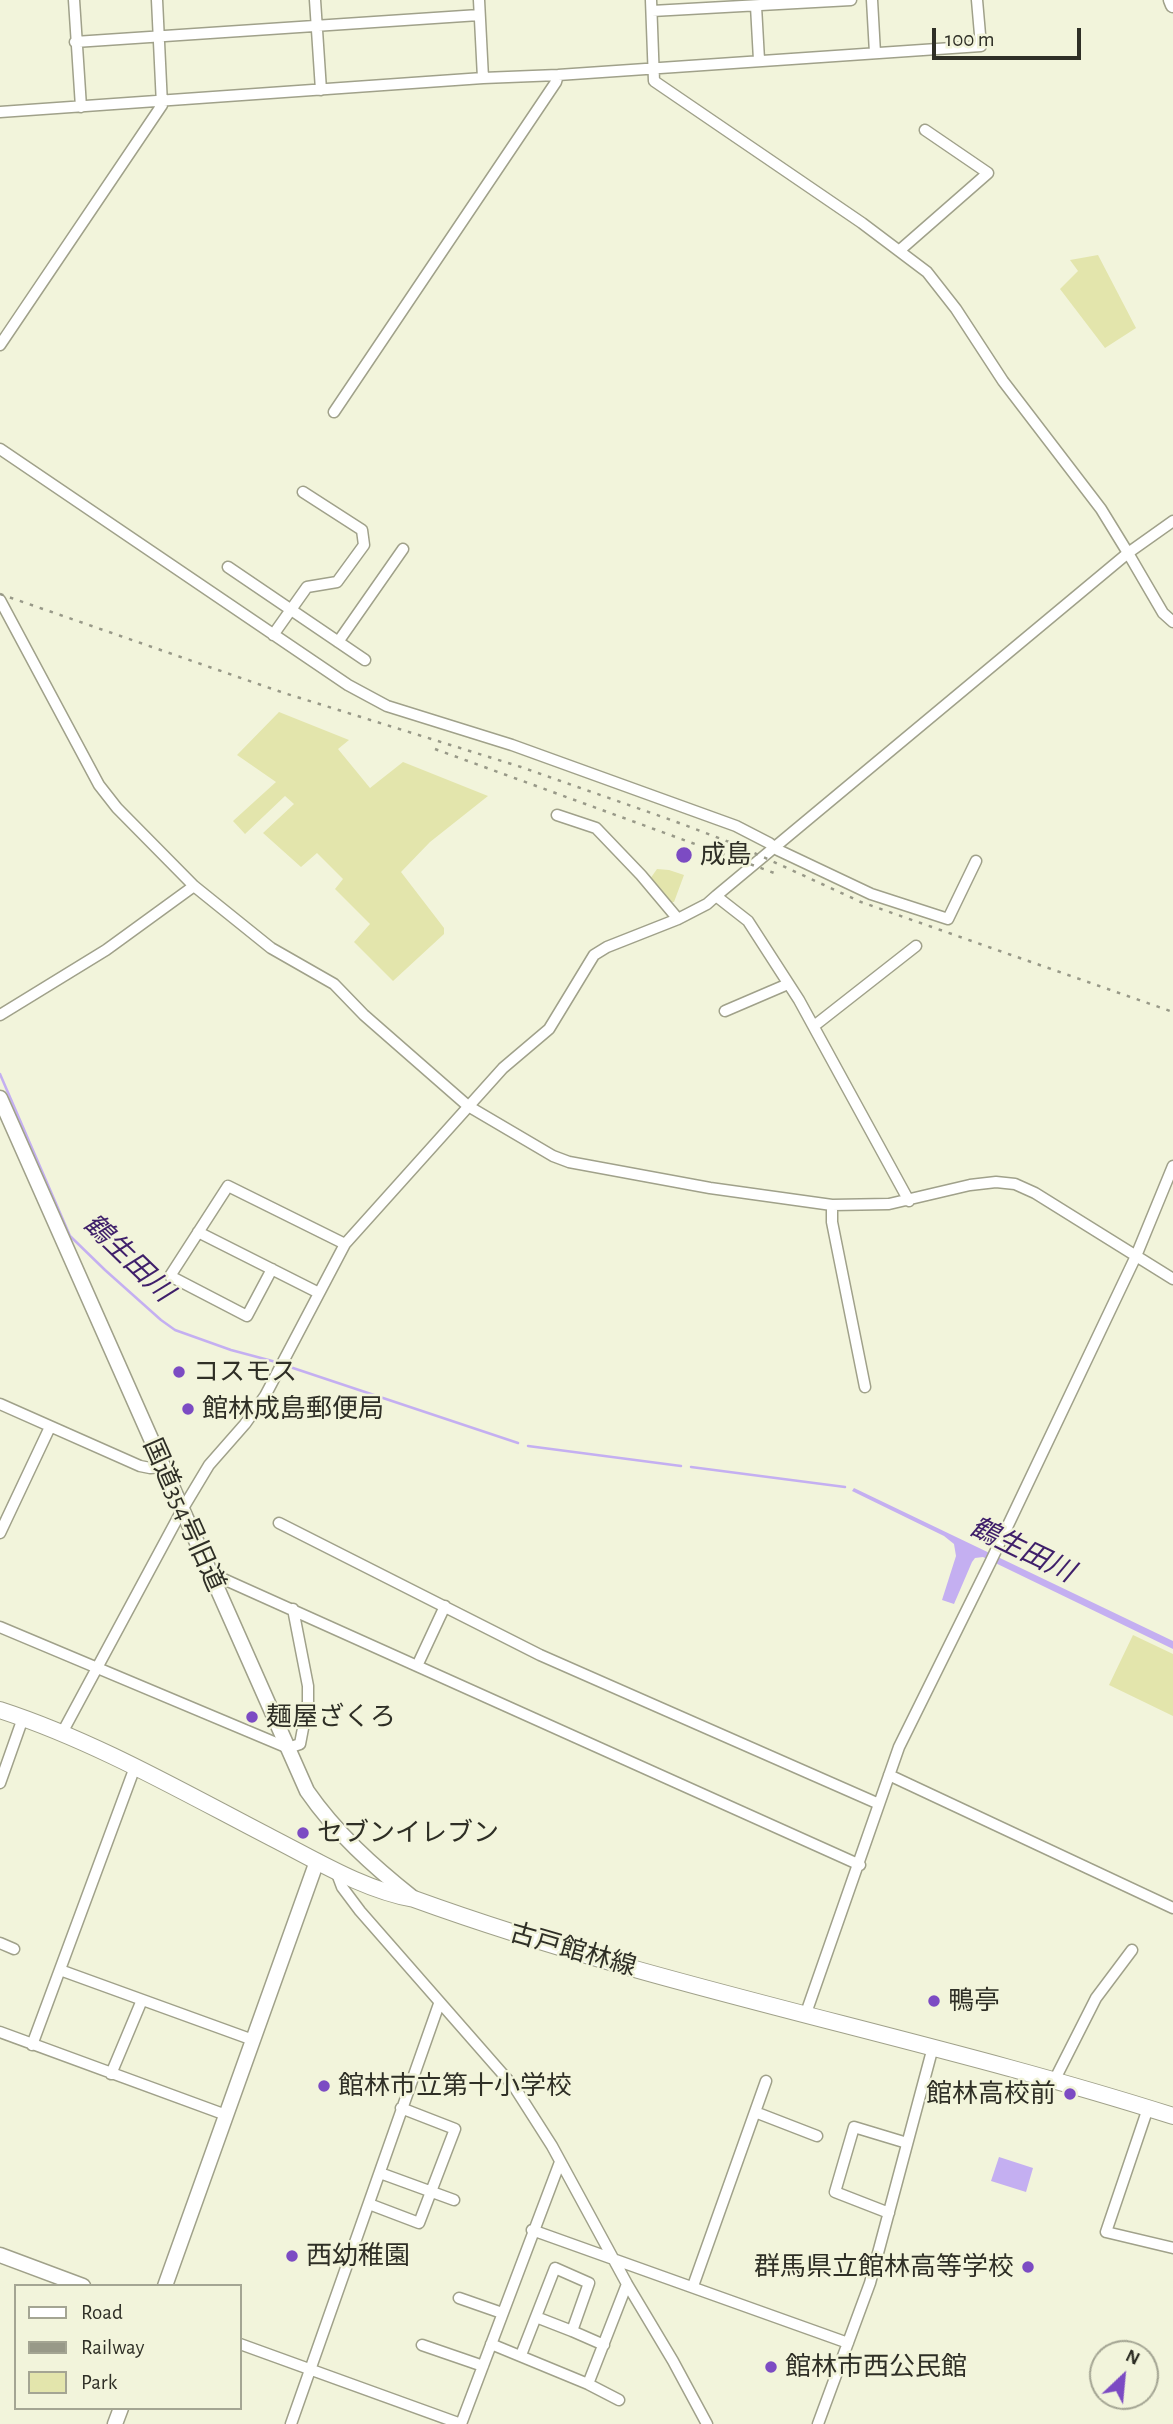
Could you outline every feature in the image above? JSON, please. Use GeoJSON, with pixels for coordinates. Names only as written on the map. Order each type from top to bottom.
{"type":"FeatureCollection","features":[{"type":"Feature","properties":{"kind":"main road","name":"古戸館林線"},"geometry":{"type":"LineString","coordinates":[[0,1710],[62,1733],[317,1861],[394,1896],[414,1899],[555,1947],[933,2047],[1173,2116]]}},
{"type":"Feature","properties":{"kind":"street"},"geometry":{"type":"LineString","coordinates":[[74,0],[81,107]]}},
{"type":"Feature","properties":{"kind":"street"},"geometry":{"type":"LineString","coordinates":[[0,345],[163,101],[157,0]]}},
{"type":"Feature","properties":{"kind":"street"},"geometry":{"type":"LineString","coordinates":[[315,0],[321,90]]}},
{"type":"Feature","properties":{"kind":"street"},"geometry":{"type":"LineString","coordinates":[[479,0],[483,78]]}},
{"type":"Feature","properties":{"kind":"street"},"geometry":{"type":"LineString","coordinates":[[851,0],[651,6],[654,81],[900,250],[937,282],[1003,381],[1101,509],[1163,613],[1173,622]]}},
{"type":"Feature","properties":{"kind":"street"},"geometry":{"type":"LineString","coordinates":[[872,0],[875,53]]}},
{"type":"Feature","properties":{"kind":"street"},"geometry":{"type":"LineString","coordinates":[[0,113],[981,46],[977,0]]}},
{"type":"Feature","properties":{"kind":"street"},"geometry":{"type":"LineString","coordinates":[[1171,0],[1173,5]]}},
{"type":"Feature","properties":{"kind":"street"},"geometry":{"type":"LineString","coordinates":[[750,4],[759,60]]}},
{"type":"Feature","properties":{"kind":"street"},"geometry":{"type":"LineString","coordinates":[[75,42],[479,15]]}},
{"type":"Feature","properties":{"kind":"street"},"geometry":{"type":"LineString","coordinates":[[334,412],[556,82],[558,75]]}},
{"type":"Feature","properties":{"kind":"street"},"geometry":{"type":"LineString","coordinates":[[900,250],[988,173],[925,131]]}},
{"type":"Feature","properties":{"kind":"street"},"geometry":{"type":"LineString","coordinates":[[0,449],[348,685],[387,706],[512,745],[652,794],[744,829],[778,850],[871,894],[948,919],[976,861]]}},
{"type":"Feature","properties":{"kind":"street"},"geometry":{"type":"LineString","coordinates":[[274,635],[307,587],[337,582],[363,545],[362,530],[303,492]]}},
{"type":"Feature","properties":{"kind":"street"},"geometry":{"type":"LineString","coordinates":[[62,1733],[182,1510],[209,1465],[245,1424],[265,1396],[345,1244],[503,1068],[549,1029],[594,956],[607,947],[678,919],[707,904],[1128,553],[1173,521]]}},
{"type":"Feature","properties":{"kind":"street"},"geometry":{"type":"LineString","coordinates":[[338,642],[403,549]]}},
{"type":"Feature","properties":{"kind":"street"},"geometry":{"type":"LineString","coordinates":[[228,567],[365,660]]}},
{"type":"Feature","properties":{"kind":"street"},"geometry":{"type":"LineString","coordinates":[[0,602],[99,785],[117,808],[194,886],[271,948],[334,984],[364,1015],[468,1106],[553,1156],[569,1162],[710,1188],[832,1205],[871,1206],[909,1201],[970,1185],[996,1182],[1015,1184],[1035,1193],[1173,1279]]}},
{"type":"Feature","properties":{"kind":"street"},"geometry":{"type":"LineString","coordinates":[[557,815],[596,828],[678,919]]}},
{"type":"Feature","properties":{"kind":"street"},"geometry":{"type":"LineString","coordinates":[[0,1015],[106,950],[194,886]]}},
{"type":"Feature","properties":{"kind":"street"},"geometry":{"type":"LineString","coordinates":[[716,896],[748,921],[788,984],[814,1026],[909,1201]]}},
{"type":"Feature","properties":{"kind":"street"},"geometry":{"type":"LineString","coordinates":[[814,1026],[916,946]]}},
{"type":"Feature","properties":{"kind":"street"},"geometry":{"type":"LineString","coordinates":[[725,1011],[788,984]]}},
{"type":"Feature","properties":{"kind":"street","name":"国道354号旧道"},"geometry":{"type":"LineString","coordinates":[[0,1098],[307,1791],[335,1828],[363,1856],[414,1899]]}},
{"type":"Feature","properties":{"kind":"street"},"geometry":{"type":"LineString","coordinates":[[806,2013],[860,1865],[899,1746],[1136,1256],[1170,1182],[1173,1166]]}},
{"type":"Feature","properties":{"kind":"street"},"geometry":{"type":"LineString","coordinates":[[272,1269],[247,1316],[170,1276],[228,1186],[345,1244]]}},
{"type":"Feature","properties":{"kind":"street"},"geometry":{"type":"LineString","coordinates":[[832,1205],[832,1222],[865,1387]]}},
{"type":"Feature","properties":{"kind":"street"},"geometry":{"type":"LineString","coordinates":[[198,1232],[319,1293]]}},
{"type":"Feature","properties":{"kind":"street"},"geometry":{"type":"LineString","coordinates":[[1,1409],[140,1466],[162,1467]]}},
{"type":"Feature","properties":{"kind":"street"},"geometry":{"type":"LineString","coordinates":[[0,1533],[50,1427]]}},
{"type":"Feature","properties":{"kind":"street"},"geometry":{"type":"LineString","coordinates":[[279,1523],[540,1655],[879,1804]]}},
{"type":"Feature","properties":{"kind":"street"},"geometry":{"type":"LineString","coordinates":[[210,1573],[860,1865]]}},
{"type":"Feature","properties":{"kind":"street"},"geometry":{"type":"LineString","coordinates":[[417,1666],[445,1606]]}},
{"type":"Feature","properties":{"kind":"street"},"geometry":{"type":"LineString","coordinates":[[0,1627],[288,1748],[300,1744],[308,1702],[308,1686],[293,1609]]}},
{"type":"Feature","properties":{"kind":"street"},"geometry":{"type":"LineString","coordinates":[[0,1783],[23,1718]]}},
{"type":"Feature","properties":{"kind":"street"},"geometry":{"type":"LineString","coordinates":[[32,2045],[135,1768]]}},
{"type":"Feature","properties":{"kind":"street"},"geometry":{"type":"LineString","coordinates":[[889,1775],[1173,1908]]}},
{"type":"Feature","properties":{"kind":"street"},"geometry":{"type":"LineString","coordinates":[[166,2284],[317,1861]]}},
{"type":"Feature","properties":{"kind":"street"},"geometry":{"type":"LineString","coordinates":[[336,1870],[342,1886],[360,1911],[515,2088],[560,2162],[626,2284],[673,2361],[707,2424]]}},
{"type":"Feature","properties":{"kind":"street"},"geometry":{"type":"LineString","coordinates":[[0,1944],[14,1949]]}},
{"type":"Feature","properties":{"kind":"street"},"geometry":{"type":"LineString","coordinates":[[1054,2081],[1096,1998],[1132,1950]]}},
{"type":"Feature","properties":{"kind":"street"},"geometry":{"type":"LineString","coordinates":[[60,1970],[253,2040]]}},
{"type":"Feature","properties":{"kind":"street"},"geometry":{"type":"LineString","coordinates":[[111,2074],[142,2000]]}},
{"type":"Feature","properties":{"kind":"street"},"geometry":{"type":"LineString","coordinates":[[291,2424],[439,2004]]}},
{"type":"Feature","properties":{"kind":"street"},"geometry":{"type":"LineString","coordinates":[[0,2032],[226,2115]]}},
{"type":"Feature","properties":{"kind":"street"},"geometry":{"type":"LineString","coordinates":[[818,2424],[870,2283],[933,2047]]}},
{"type":"Feature","properties":{"kind":"street"},"geometry":{"type":"LineString","coordinates":[[693,2286],[766,2081]]}},
{"type":"Feature","properties":{"kind":"street"},"geometry":{"type":"LineString","coordinates":[[369,2204],[419,2223],[455,2129],[401,2108]]}},
{"type":"Feature","properties":{"kind":"street"},"geometry":{"type":"LineString","coordinates":[[1149,2108],[1107,2232],[1173,2248]]}},
{"type":"Feature","properties":{"kind":"street"},"geometry":{"type":"LineString","coordinates":[[755,2112],[817,2136]]}},
{"type":"Feature","properties":{"kind":"street"},"geometry":{"type":"LineString","coordinates":[[889,2213],[835,2192],[854,2127],[908,2143]]}},
{"type":"Feature","properties":{"kind":"street"},"geometry":{"type":"LineString","coordinates":[[242,2345],[461,2424],[560,2162]]}},
{"type":"Feature","properties":{"kind":"street"},"geometry":{"type":"LineString","coordinates":[[380,2173],[454,2200]]}},
{"type":"Feature","properties":{"kind":"street"},"geometry":{"type":"LineString","coordinates":[[533,2230],[848,2343]]}},
{"type":"Feature","properties":{"kind":"street"},"geometry":{"type":"LineString","coordinates":[[0,2255],[78,2284]]}},
{"type":"Feature","properties":{"kind":"street"},"geometry":{"type":"LineString","coordinates":[[521,2356],[555,2268],[589,2283],[572,2330]]}},
{"type":"Feature","properties":{"kind":"street"},"geometry":{"type":"LineString","coordinates":[[588,2384],[626,2284]]}},
{"type":"Feature","properties":{"kind":"street"},"geometry":{"type":"LineString","coordinates":[[459,2298],[502,2314]]}},
{"type":"Feature","properties":{"kind":"street"},"geometry":{"type":"LineString","coordinates":[[536,2317],[604,2345]]}},
{"type":"Feature","properties":{"kind":"street"},"geometry":{"type":"LineString","coordinates":[[491,2344],[588,2384],[619,2400]]}},
{"type":"Feature","properties":{"kind":"street"},"geometry":{"type":"LineString","coordinates":[[422,2345],[483,2366]]}},
{"type":"Feature","properties":{"kind":"green space"},"geometry":{"type":"Polygon","coordinates":[[[1098,255],[1136,328],[1105,348],[1060,289],[1078,271],[1070,260],[1098,255]]]}},
{"type":"Feature","properties":{"kind":"green space"},"geometry":{"type":"Polygon","coordinates":[[[279,712],[349,740],[338,749],[370,788],[403,762],[488,796],[430,842],[401,872],[444,928],[444,934],[393,981],[354,942],[370,924],[335,889],[343,879],[317,853],[301,867],[263,833],[294,804],[285,796],[245,834],[233,821],[276,782],[237,755],[279,712]]]}},
{"type":"Feature","properties":{"kind":"green space"},"geometry":{"type":"Polygon","coordinates":[[[657,869],[684,875],[674,902],[650,879],[657,869]]]}},
{"type":"Feature","properties":{"kind":"green space"},"geometry":{"type":"Polygon","coordinates":[[[1133,1635],[1173,1654],[1173,1716],[1109,1685],[1133,1635]]]}},
{"type":"Feature","properties":{"kind":"shaded area"},"geometry":{"type":"Polygon","coordinates":[[[854,1488],[1173,1641],[1173,1649],[983,1557],[975,1558],[972,1562],[954,1604],[942,1600],[956,1556],[954,1544],[944,1536],[852,1491],[854,1488]]]}},
{"type":"Feature","properties":{"kind":"shaded area"},"geometry":{"type":"Polygon","coordinates":[[[999,2157],[1033,2168],[1026,2192],[991,2181],[999,2157]]]}},
{"type":"Feature","properties":{"kind":"waterway","name":"鶴生田川"},"geometry":{"type":"LineString","coordinates":[[0,1074],[70,1236],[175,1330],[231,1350],[276,1362]]}},
{"type":"Feature","properties":{"kind":"waterway","name":"鶴生田川"},"geometry":{"type":"LineString","coordinates":[[290,1367],[518,1443]]}},
{"type":"Feature","properties":{"kind":"waterway","name":"鶴生田川"},"geometry":{"type":"LineString","coordinates":[[528,1446],[681,1466]]}},
{"type":"Feature","properties":{"kind":"waterway","name":"鶴生田川"},"geometry":{"type":"LineString","coordinates":[[691,1467],[845,1487]]}},
{"type":"Feature","properties":{"kind":"railway"},"geometry":{"type":"LineString","coordinates":[[0,594],[284,693],[521,767],[674,821],[737,845],[861,902],[1173,1012]]}},
{"type":"Feature","properties":{"kind":"railway"},"geometry":{"type":"LineString","coordinates":[[435,749],[777,874]]}},
{"type":"Feature","properties":{"kind":"place","name":"成島"},"geometry":{"type":"Point","coordinates":[684,855]}},
{"type":"Feature","properties":{"kind":"place","name":"コスモス"},"geometry":{"type":"Point","coordinates":[179,1372]}},
{"type":"Feature","properties":{"kind":"place","name":"館林成島郵便局"},"geometry":{"type":"Point","coordinates":[188,1409]}},
{"type":"Feature","properties":{"kind":"place","name":"麺屋ざくろ"},"geometry":{"type":"Point","coordinates":[252,1717]}},
{"type":"Feature","properties":{"kind":"place","name":"セブンイレブン"},"geometry":{"type":"Point","coordinates":[303,1833]}},
{"type":"Feature","properties":{"kind":"place","name":"鴨亭"},"geometry":{"type":"Point","coordinates":[934,2001]}},
{"type":"Feature","properties":{"kind":"place","name":"館林市立第十小学校"},"geometry":{"type":"Point","coordinates":[324,2086]}},
{"type":"Feature","properties":{"kind":"place","name":"館林高校前"},"geometry":{"type":"Point","coordinates":[1070,2094]}},
{"type":"Feature","properties":{"kind":"place","name":"西幼稚園"},"geometry":{"type":"Point","coordinates":[292,2256]}},
{"type":"Feature","properties":{"kind":"place","name":"群馬県立館林高等学校"},"geometry":{"type":"Point","coordinates":[1028,2267]}},
{"type":"Feature","properties":{"kind":"place","name":"館林市西公民館"},"geometry":{"type":"Point","coordinates":[771,2367]}}]}
